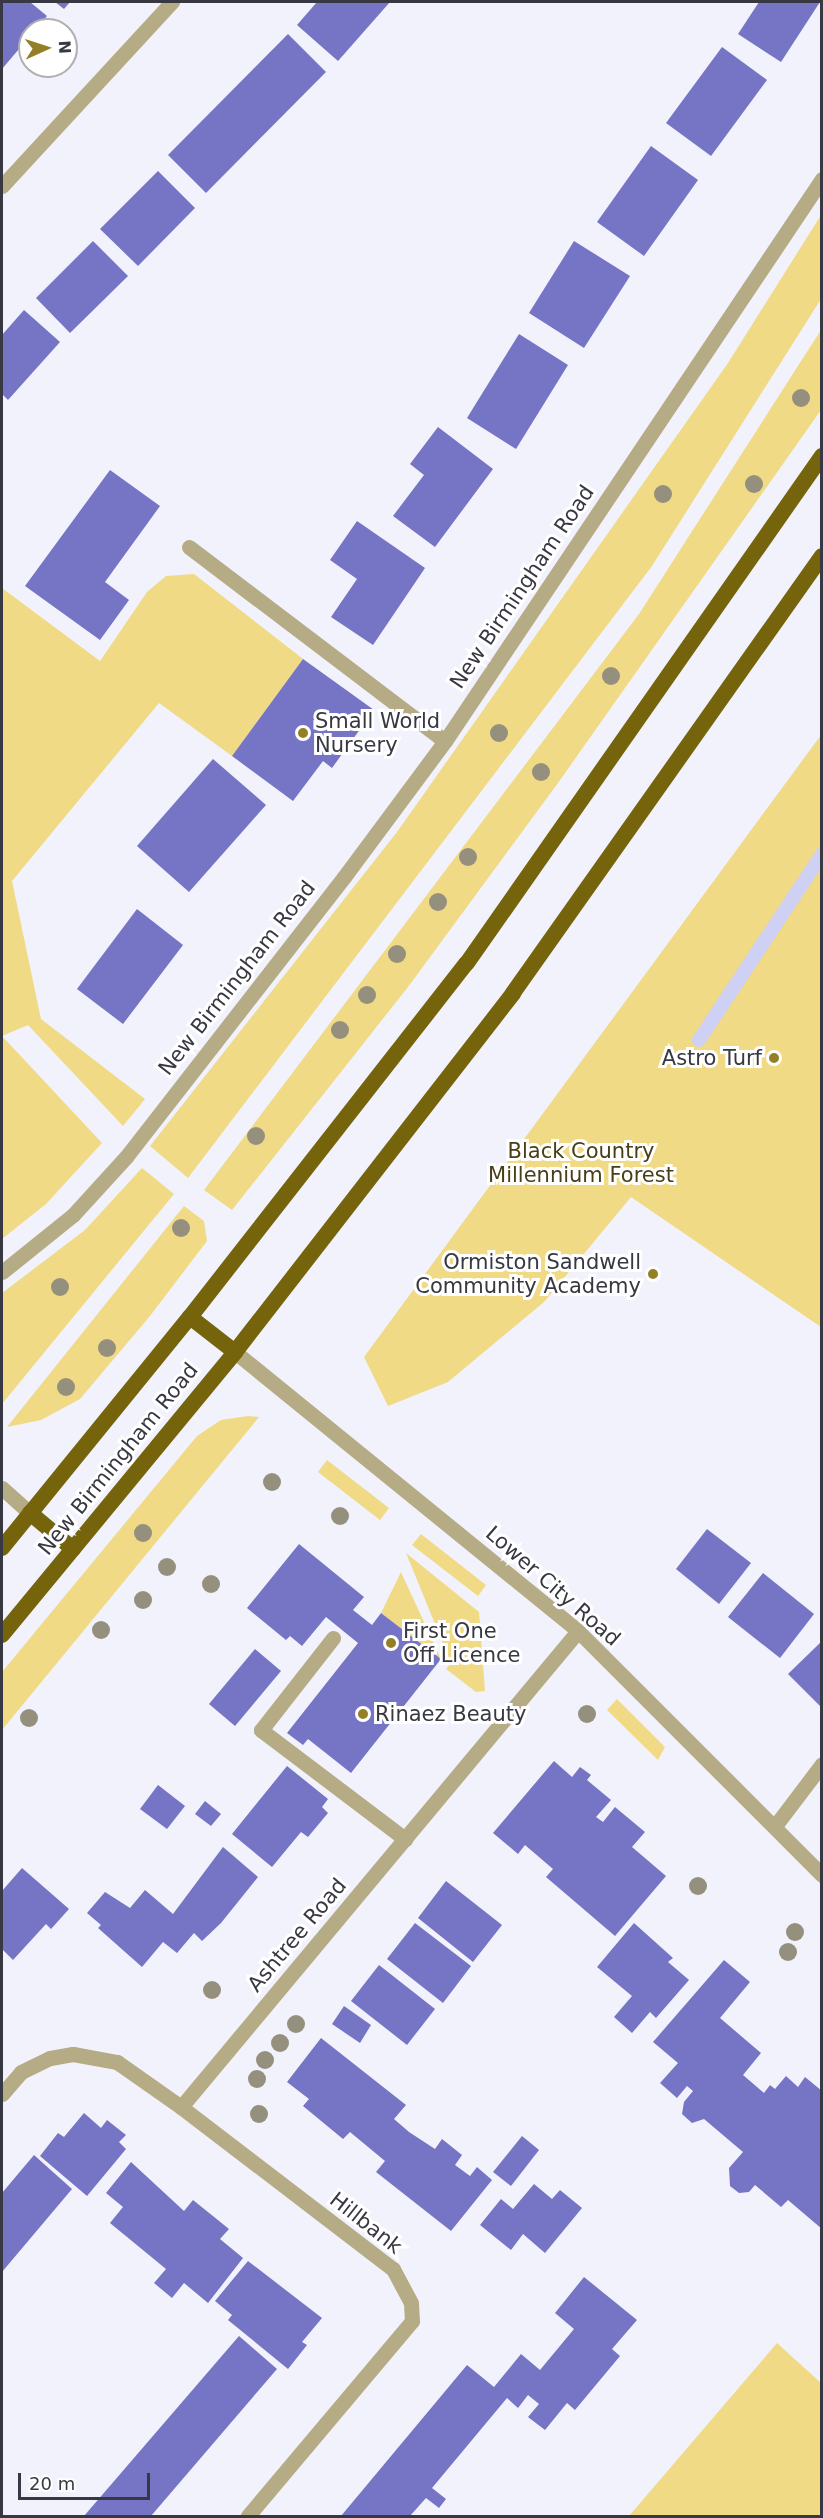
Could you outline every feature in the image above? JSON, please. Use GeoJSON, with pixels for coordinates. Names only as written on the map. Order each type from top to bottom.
{"type":"FeatureCollection","features":[{"type":"Feature","properties":{"kind":"highway","name":"New Birmingham Road"},"geometry":{"type":"LineString","coordinates":[[2,1548],[190,1317],[467,963],[822,456]]}},
{"type":"Feature","properties":{"kind":"highway","name":"New Birmingham Road"},"geometry":{"type":"LineString","coordinates":[[2,1635],[235,1352],[513,993],[822,555]]}},
{"type":"Feature","properties":{"kind":"highway"},"geometry":{"type":"LineString","coordinates":[[190,1317],[235,1352]]}},
{"type":"Feature","properties":{"kind":"highway"},"geometry":{"type":"LineString","coordinates":[[30,1513],[74,1549]]}},
{"type":"Feature","properties":{"kind":"street"},"geometry":{"type":"LineString","coordinates":[[2,186],[172,2]]}},
{"type":"Feature","properties":{"kind":"street","name":"New Birmingham Road"},"geometry":{"type":"LineString","coordinates":[[2,1272],[73,1215],[126,1158],[344,877],[445,741],[822,179]]}},
{"type":"Feature","properties":{"kind":"street"},"geometry":{"type":"LineString","coordinates":[[189,547],[445,741]]}},
{"type":"Feature","properties":{"kind":"street","name":"Lower City Road"},"geometry":{"type":"LineString","coordinates":[[235,1352],[578,1631],[822,1875]]}},
{"type":"Feature","properties":{"kind":"street"},"geometry":{"type":"LineString","coordinates":[[2,1488],[30,1513]]}},
{"type":"Feature","properties":{"kind":"street","name":"Ashtree Road"},"geometry":{"type":"LineString","coordinates":[[181,2107],[578,1631]]}},
{"type":"Feature","properties":{"kind":"street"},"geometry":{"type":"LineString","coordinates":[[333,1638],[261,1730],[405,1839]]}},
{"type":"Feature","properties":{"kind":"street"},"geometry":{"type":"LineString","coordinates":[[775,1826],[822,1764]]}},
{"type":"Feature","properties":{"kind":"street"},"geometry":{"type":"LineString","coordinates":[[2,2094],[21,2072],[50,2058],[73,2054],[117,2062],[181,2107]]}},
{"type":"Feature","properties":{"kind":"street","name":"Hillbank"},"geometry":{"type":"LineString","coordinates":[[181,2107],[393,2269],[411,2303],[412,2322],[248,2517]]}},
{"type":"Feature","properties":{"kind":"green space"},"geometry":{"type":"Polygon","coordinates":[[[821,215],[821,299],[652,566],[188,1178],[150,1146],[397,832],[728,363],[821,215]]]}},
{"type":"Feature","properties":{"kind":"green space"},"geometry":{"type":"Polygon","coordinates":[[[821,330],[821,410],[558,783],[408,987],[232,1210],[204,1190],[639,614],[821,330]]]}},
{"type":"Feature","properties":{"kind":"green space"},"geometry":{"type":"Polygon","coordinates":[[[194,574],[303,659],[232,756],[159,703],[12,881],[41,1019],[145,1099],[123,1126],[28,1025],[2,1036],[2,588],[100,661],[147,592],[166,576],[194,574]]]}},
{"type":"Feature","properties":{"kind":"green space","name":"Black Country Millennium Forest"},"geometry":{"type":"Polygon","coordinates":[[[821,735],[821,1327],[631,1197],[544,1302],[448,1382],[388,1406],[364,1357],[821,735]]]}},
{"type":"Feature","properties":{"kind":"green space"},"geometry":{"type":"Polygon","coordinates":[[[2,1036],[102,1143],[46,1204],[2,1239],[2,1036]]]}},
{"type":"Feature","properties":{"kind":"green space"},"geometry":{"type":"Polygon","coordinates":[[[142,1168],[174,1194],[2,1404],[2,1293],[85,1230],[142,1168]]]}},
{"type":"Feature","properties":{"kind":"green space"},"geometry":{"type":"Polygon","coordinates":[[[184,1206],[204,1221],[207,1241],[150,1316],[80,1399],[41,1420],[7,1427],[184,1206]]]}},
{"type":"Feature","properties":{"kind":"green space"},"geometry":{"type":"Polygon","coordinates":[[[248,1416],[259,1417],[2,1730],[2,1672],[197,1436],[221,1420],[248,1416]]]}},
{"type":"Feature","properties":{"kind":"green space"},"geometry":{"type":"Polygon","coordinates":[[[327,1460],[389,1508],[380,1520],[318,1472],[327,1460]]]}},
{"type":"Feature","properties":{"kind":"green space"},"geometry":{"type":"Polygon","coordinates":[[[421,1534],[486,1585],[478,1596],[412,1545],[421,1534]]]}},
{"type":"Feature","properties":{"kind":"green space"},"geometry":{"type":"Polygon","coordinates":[[[406,1553],[479,1612],[485,1691],[476,1692],[446,1669],[451,1663],[406,1553]]]}},
{"type":"Feature","properties":{"kind":"green space"},"geometry":{"type":"Polygon","coordinates":[[[401,1572],[441,1659],[381,1613],[401,1572]]]}},
{"type":"Feature","properties":{"kind":"green space"},"geometry":{"type":"Polygon","coordinates":[[[617,1699],[665,1747],[658,1760],[607,1710],[617,1699]]]}},
{"type":"Feature","properties":{"kind":"green space"},"geometry":{"type":"Polygon","coordinates":[[[777,2343],[821,2383],[821,2516],[629,2516],[777,2343]]]}},
{"type":"Feature","properties":{"kind":"building"},"geometry":{"type":"Polygon","coordinates":[[[2,2],[30,2],[47,16],[45,18],[18,18],[18,50],[2,69],[2,2]]]}},
{"type":"Feature","properties":{"kind":"building"},"geometry":{"type":"Polygon","coordinates":[[[55,2],[70,2],[64,9],[55,2]]]}},
{"type":"Feature","properties":{"kind":"building"},"geometry":{"type":"Polygon","coordinates":[[[317,2],[390,2],[338,61],[297,25],[317,2]]]}},
{"type":"Feature","properties":{"kind":"building"},"geometry":{"type":"Polygon","coordinates":[[[759,2],[820,2],[781,62],[738,34],[759,2]]]}},
{"type":"Feature","properties":{"kind":"building"},"geometry":{"type":"Polygon","coordinates":[[[288,34],[326,72],[206,193],[168,155],[288,34]]]}},
{"type":"Feature","properties":{"kind":"building"},"geometry":{"type":"Polygon","coordinates":[[[722,47],[767,80],[711,156],[666,123],[722,47]]]}},
{"type":"Feature","properties":{"kind":"building"},"geometry":{"type":"Polygon","coordinates":[[[651,146],[698,180],[644,256],[597,222],[651,146]]]}},
{"type":"Feature","properties":{"kind":"building"},"geometry":{"type":"Polygon","coordinates":[[[158,171],[195,208],[138,266],[100,229],[158,171]]]}},
{"type":"Feature","properties":{"kind":"building"},"geometry":{"type":"Polygon","coordinates":[[[93,241],[128,276],[70,333],[36,298],[93,241]]]}},
{"type":"Feature","properties":{"kind":"building"},"geometry":{"type":"Polygon","coordinates":[[[574,241],[630,276],[584,348],[529,313],[574,241]]]}},
{"type":"Feature","properties":{"kind":"building"},"geometry":{"type":"Polygon","coordinates":[[[24,310],[60,342],[8,400],[2,394],[2,335],[24,310]]]}},
{"type":"Feature","properties":{"kind":"building"},"geometry":{"type":"Polygon","coordinates":[[[519,334],[568,365],[516,449],[467,418],[519,334]]]}},
{"type":"Feature","properties":{"kind":"building"},"geometry":{"type":"Polygon","coordinates":[[[438,427],[493,469],[435,547],[393,516],[424,475],[410,464],[438,427]]]}},
{"type":"Feature","properties":{"kind":"building"},"geometry":{"type":"Polygon","coordinates":[[[110,470],[160,506],[105,582],[129,600],[100,640],[25,586],[110,470]]]}},
{"type":"Feature","properties":{"kind":"building"},"geometry":{"type":"Polygon","coordinates":[[[357,521],[425,568],[373,645],[331,617],[357,579],[330,560],[357,521]]]}},
{"type":"Feature","properties":{"kind":"building","name":"Small World Nursery"},"geometry":{"type":"Polygon","coordinates":[[[303,659],[374,710],[332,768],[323,761],[293,801],[232,756],[303,659]]]}},
{"type":"Feature","properties":{"kind":"building"},"geometry":{"type":"Polygon","coordinates":[[[213,759],[266,805],[189,892],[137,846],[213,759]]]}},
{"type":"Feature","properties":{"kind":"building"},"geometry":{"type":"Polygon","coordinates":[[[137,909],[183,945],[123,1024],[77,989],[137,909]]]}},
{"type":"Feature","properties":{"kind":"building"},"geometry":{"type":"Polygon","coordinates":[[[707,1529],[751,1563],[719,1604],[676,1569],[707,1529]]]}},
{"type":"Feature","properties":{"kind":"building"},"geometry":{"type":"Polygon","coordinates":[[[299,1544],[364,1597],[353,1610],[372,1625],[381,1613],[441,1659],[351,1773],[308,1739],[303,1745],[287,1733],[358,1643],[326,1617],[302,1646],[290,1636],[286,1640],[247,1608],[299,1544]]]}},
{"type":"Feature","properties":{"kind":"building"},"geometry":{"type":"Polygon","coordinates":[[[763,1573],[814,1614],[780,1658],[728,1617],[763,1573]]]}},
{"type":"Feature","properties":{"kind":"building"},"geometry":{"type":"Polygon","coordinates":[[[822,1641],[822,1708],[788,1674],[822,1641]]]}},
{"type":"Feature","properties":{"kind":"building"},"geometry":{"type":"Polygon","coordinates":[[[255,1649],[281,1671],[235,1726],[209,1704],[255,1649]]]}},
{"type":"Feature","properties":{"kind":"building"},"geometry":{"type":"Polygon","coordinates":[[[554,1761],[572,1777],[580,1767],[591,1775],[587,1780],[611,1800],[596,1817],[603,1822],[615,1807],[645,1832],[632,1847],[666,1876],[615,1936],[546,1877],[553,1869],[525,1845],[518,1854],[493,1833],[554,1761]]]}},
{"type":"Feature","properties":{"kind":"building"},"geometry":{"type":"Polygon","coordinates":[[[287,1766],[328,1799],[322,1807],[328,1813],[308,1837],[301,1832],[272,1867],[232,1834],[287,1766]]]}},
{"type":"Feature","properties":{"kind":"building"},"geometry":{"type":"Polygon","coordinates":[[[158,1785],[185,1806],[167,1829],[140,1809],[158,1785]]]}},
{"type":"Feature","properties":{"kind":"building"},"geometry":{"type":"Polygon","coordinates":[[[205,1801],[221,1814],[211,1826],[195,1814],[205,1801]]]}},
{"type":"Feature","properties":{"kind":"building"},"geometry":{"type":"Polygon","coordinates":[[[223,1847],[258,1877],[221,1923],[202,1941],[194,1933],[177,1953],[163,1942],[142,1967],[98,1928],[101,1925],[87,1913],[105,1892],[130,1908],[145,1890],[173,1914],[223,1847]]]}},
{"type":"Feature","properties":{"kind":"building"},"geometry":{"type":"Polygon","coordinates":[[[22,1868],[69,1909],[51,1929],[46,1924],[13,1960],[2,1949],[2,1891],[22,1868]]]}},
{"type":"Feature","properties":{"kind":"building"},"geometry":{"type":"Polygon","coordinates":[[[446,1881],[502,1925],[473,1962],[418,1918],[446,1881]]]}},
{"type":"Feature","properties":{"kind":"building"},"geometry":{"type":"Polygon","coordinates":[[[415,1923],[471,1966],[443,2003],[387,1959],[415,1923]]]}},
{"type":"Feature","properties":{"kind":"building"},"geometry":{"type":"Polygon","coordinates":[[[634,1923],[673,1958],[668,1962],[689,1980],[656,2018],[650,2012],[632,2033],[614,2017],[632,1996],[597,1967],[634,1923]]]}},
{"type":"Feature","properties":{"kind":"building"},"geometry":{"type":"Polygon","coordinates":[[[724,1960],[750,1982],[720,2018],[761,2053],[743,2075],[764,2093],[770,2085],[775,2089],[786,2076],[798,2087],[805,2077],[822,2091],[822,2229],[788,2200],[781,2207],[755,2185],[749,2192],[739,2193],[730,2186],[729,2168],[743,2152],[704,2119],[692,2123],[682,2114],[684,2102],[693,2091],[687,2086],[677,2098],[660,2083],[678,2063],[653,2042],[724,1960]]]}},
{"type":"Feature","properties":{"kind":"building"},"geometry":{"type":"Polygon","coordinates":[[[379,1965],[435,2009],[407,2045],[351,2001],[379,1965]]]}},
{"type":"Feature","properties":{"kind":"building"},"geometry":{"type":"Polygon","coordinates":[[[344,2006],[371,2025],[360,2043],[332,2024],[344,2006]]]}},
{"type":"Feature","properties":{"kind":"building"},"geometry":{"type":"Polygon","coordinates":[[[321,2038],[406,2105],[394,2119],[409,2132],[435,2149],[442,2139],[462,2155],[455,2165],[470,2176],[477,2167],[492,2180],[451,2231],[376,2172],[385,2161],[350,2132],[343,2139],[303,2106],[309,2099],[287,2082],[321,2038]]]}},
{"type":"Feature","properties":{"kind":"building"},"geometry":{"type":"Polygon","coordinates":[[[84,2113],[101,2128],[107,2120],[126,2135],[119,2142],[126,2149],[87,2196],[40,2156],[58,2133],[64,2137],[84,2113]]]}},
{"type":"Feature","properties":{"kind":"building"},"geometry":{"type":"Polygon","coordinates":[[[522,2136],[539,2150],[511,2186],[493,2172],[522,2136]]]}},
{"type":"Feature","properties":{"kind":"building"},"geometry":{"type":"Polygon","coordinates":[[[34,2155],[72,2189],[2,2272],[2,2193],[34,2155]]]}},
{"type":"Feature","properties":{"kind":"building"},"geometry":{"type":"Polygon","coordinates":[[[131,2162],[184,2211],[193,2200],[229,2229],[220,2239],[243,2258],[208,2303],[184,2283],[172,2298],[154,2283],[166,2269],[110,2223],[123,2207],[106,2193],[131,2162]]]}},
{"type":"Feature","properties":{"kind":"building"},"geometry":{"type":"Polygon","coordinates":[[[534,2184],[552,2199],[560,2190],[582,2208],[545,2253],[523,2234],[511,2250],[480,2225],[501,2199],[513,2209],[534,2184]]]}},
{"type":"Feature","properties":{"kind":"building"},"geometry":{"type":"Polygon","coordinates":[[[248,2261],[322,2318],[302,2342],[307,2345],[288,2369],[228,2320],[232,2315],[215,2301],[248,2261]]]}},
{"type":"Feature","properties":{"kind":"building"},"geometry":{"type":"Polygon","coordinates":[[[584,2277],[637,2320],[612,2349],[620,2356],[575,2410],[567,2403],[545,2430],[528,2417],[539,2404],[528,2395],[518,2408],[507,2398],[432,2488],[446,2499],[439,2508],[426,2498],[410,2516],[341,2516],[467,2365],[494,2387],[521,2354],[540,2370],[574,2329],[555,2313],[584,2277]]]}},
{"type":"Feature","properties":{"kind":"building"},"geometry":{"type":"Polygon","coordinates":[[[239,2336],[277,2369],[151,2516],[84,2516],[239,2336]]]}},
{"type":"Feature","properties":{"kind":"waterway"},"geometry":{"type":"LineString","coordinates":[[699,1040],[822,854]]}},
{"type":"Feature","properties":{"kind":"place","name":"Small World Nursery"},"geometry":{"type":"Point","coordinates":[303,733]}},
{"type":"Feature","properties":{"kind":"place","name":"Astro Turf"},"geometry":{"type":"Point","coordinates":[774,1058]}},
{"type":"Feature","properties":{"kind":"place","name":"Ormiston Sandwell Community Academy"},"geometry":{"type":"Point","coordinates":[653,1274]}},
{"type":"Feature","properties":{"kind":"place","name":"First One Off Licence"},"geometry":{"type":"Point","coordinates":[391,1643]}},
{"type":"Feature","properties":{"kind":"place","name":"Rinaez Beauty"},"geometry":{"type":"Point","coordinates":[363,1714]}}]}
